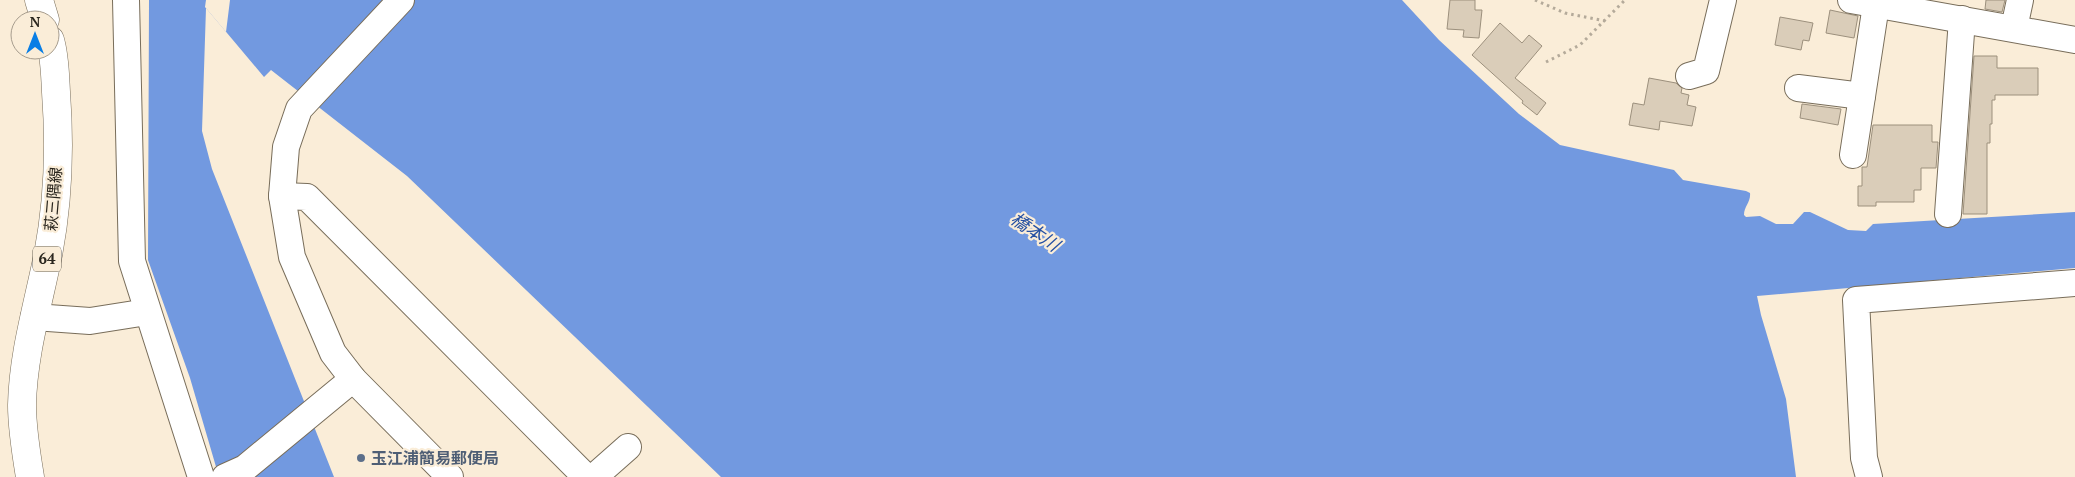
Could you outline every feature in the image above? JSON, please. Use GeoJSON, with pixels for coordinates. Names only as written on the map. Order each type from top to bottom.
{"type":"FeatureCollection","features":[{"type":"Feature","properties":{"kind":"main road","name":"萩三隅線"},"geometry":{"type":"LineString","coordinates":[[30,477],[24,441],[22,405],[26,363],[48,254],[54,203],[58,138],[53,60]]}},
{"type":"Feature","properties":{"kind":"street"},"geometry":{"type":"LineString","coordinates":[[126,0],[132,261],[201,477]]}},
{"type":"Feature","properties":{"kind":"street"},"geometry":{"type":"LineString","coordinates":[[400,0],[299,109],[286,147],[282,196],[292,257],[333,353],[353,379],[450,477]]}},
{"type":"Feature","properties":{"kind":"street"},"geometry":{"type":"LineString","coordinates":[[1689,76],[1706,71],[1723,0]]}},
{"type":"Feature","properties":{"kind":"street"},"geometry":{"type":"LineString","coordinates":[[2014,28],[2020,0]]}},
{"type":"Feature","properties":{"kind":"street"},"geometry":{"type":"LineString","coordinates":[[1853,155],[1862,96],[1864,2],[2075,40]]}},
{"type":"Feature","properties":{"kind":"street"},"geometry":{"type":"LineString","coordinates":[[1948,214],[1962,19]]}},
{"type":"Feature","properties":{"kind":"street"},"geometry":{"type":"LineString","coordinates":[[1798,88],[1862,96]]}},
{"type":"Feature","properties":{"kind":"street"},"geometry":{"type":"LineString","coordinates":[[282,196],[307,196],[586,477]]}},
{"type":"Feature","properties":{"kind":"street"},"geometry":{"type":"LineString","coordinates":[[1869,477],[1864,458],[1856,300],[2075,283]]}},
{"type":"Feature","properties":{"kind":"street"},"geometry":{"type":"LineString","coordinates":[[34,317],[90,321],[147,312]]}},
{"type":"Feature","properties":{"kind":"street"},"geometry":{"type":"LineString","coordinates":[[224,477],[245,468],[353,379]]}},
{"type":"Feature","properties":{"kind":"street"},"geometry":{"type":"LineString","coordinates":[[594,477],[628,447]]}},
{"type":"Feature","properties":{"kind":"path"},"geometry":{"type":"LineString","coordinates":[[1535,0],[1565,12],[1605,21]]}},
{"type":"Feature","properties":{"kind":"path"},"geometry":{"type":"LineString","coordinates":[[1546,62],[1580,45],[1625,0]]}},
{"type":"Feature","properties":{"kind":"water","name":"橋本川"},"geometry":{"type":"Polygon","coordinates":[[[149,0],[1402,0],[1439,40],[1519,114],[1560,145],[1674,170],[1683,180],[1746,191],[1750,193],[1750,196],[1744,215],[1746,217],[1760,216],[1776,224],[1793,224],[1804,212],[1810,212],[1848,230],[1866,231],[1873,224],[2075,212],[2075,268],[1757,296],[1786,399],[1796,477],[721,477],[407,176],[271,70],[264,77],[206,8],[202,131],[212,169],[334,477],[219,477],[190,378],[148,260],[149,0]]]}},
{"type":"Feature","properties":{"kind":"pier"},"geometry":{"type":"Polygon","coordinates":[[[206,0],[230,0],[226,32],[205,7],[206,0]]]}},
{"type":"Feature","properties":{"kind":"building"},"geometry":{"type":"Polygon","coordinates":[[[1450,0],[1475,0],[1475,10],[1482,10],[1479,38],[1463,37],[1464,30],[1447,29],[1450,0]]]}},
{"type":"Feature","properties":{"kind":"building"},"geometry":{"type":"Polygon","coordinates":[[[1986,0],[2005,0],[2002,12],[1985,9],[1986,0]]]}},
{"type":"Feature","properties":{"kind":"building"},"geometry":{"type":"Polygon","coordinates":[[[1830,10],[1858,16],[1854,38],[1826,33],[1830,10]]]}},
{"type":"Feature","properties":{"kind":"building"},"geometry":{"type":"Polygon","coordinates":[[[1780,17],[1813,23],[1809,41],[1803,40],[1801,50],[1775,45],[1780,17]]]}},
{"type":"Feature","properties":{"kind":"building"},"geometry":{"type":"Polygon","coordinates":[[[1500,23],[1522,43],[1529,35],[1542,46],[1515,78],[1546,103],[1537,115],[1472,55],[1500,23]]]}},
{"type":"Feature","properties":{"kind":"building"},"geometry":{"type":"Polygon","coordinates":[[[1974,56],[1997,56],[1997,68],[2038,68],[2038,95],[1995,95],[1995,100],[1992,100],[1990,143],[1987,143],[1987,214],[1963,214],[1974,56]]]}},
{"type":"Feature","properties":{"kind":"building"},"geometry":{"type":"Polygon","coordinates":[[[1649,78],[1676,83],[1682,88],[1681,93],[1689,95],[1687,105],[1696,107],[1692,126],[1660,121],[1659,130],[1629,125],[1633,103],[1644,105],[1649,78]]]}},
{"type":"Feature","properties":{"kind":"building"},"geometry":{"type":"Polygon","coordinates":[[[1802,104],[1841,109],[1838,125],[1800,118],[1802,104]]]}},
{"type":"Feature","properties":{"kind":"building"},"geometry":{"type":"Polygon","coordinates":[[[1873,125],[1932,125],[1932,142],[1938,142],[1936,168],[1921,168],[1921,190],[1914,190],[1914,202],[1876,202],[1876,206],[1858,206],[1858,186],[1862,186],[1862,167],[1867,167],[1873,125]]]}},
{"type":"Feature","properties":{"kind":"place","name":"玉江浦簡易郵便局"},"geometry":{"type":"Point","coordinates":[361,458]}}]}
